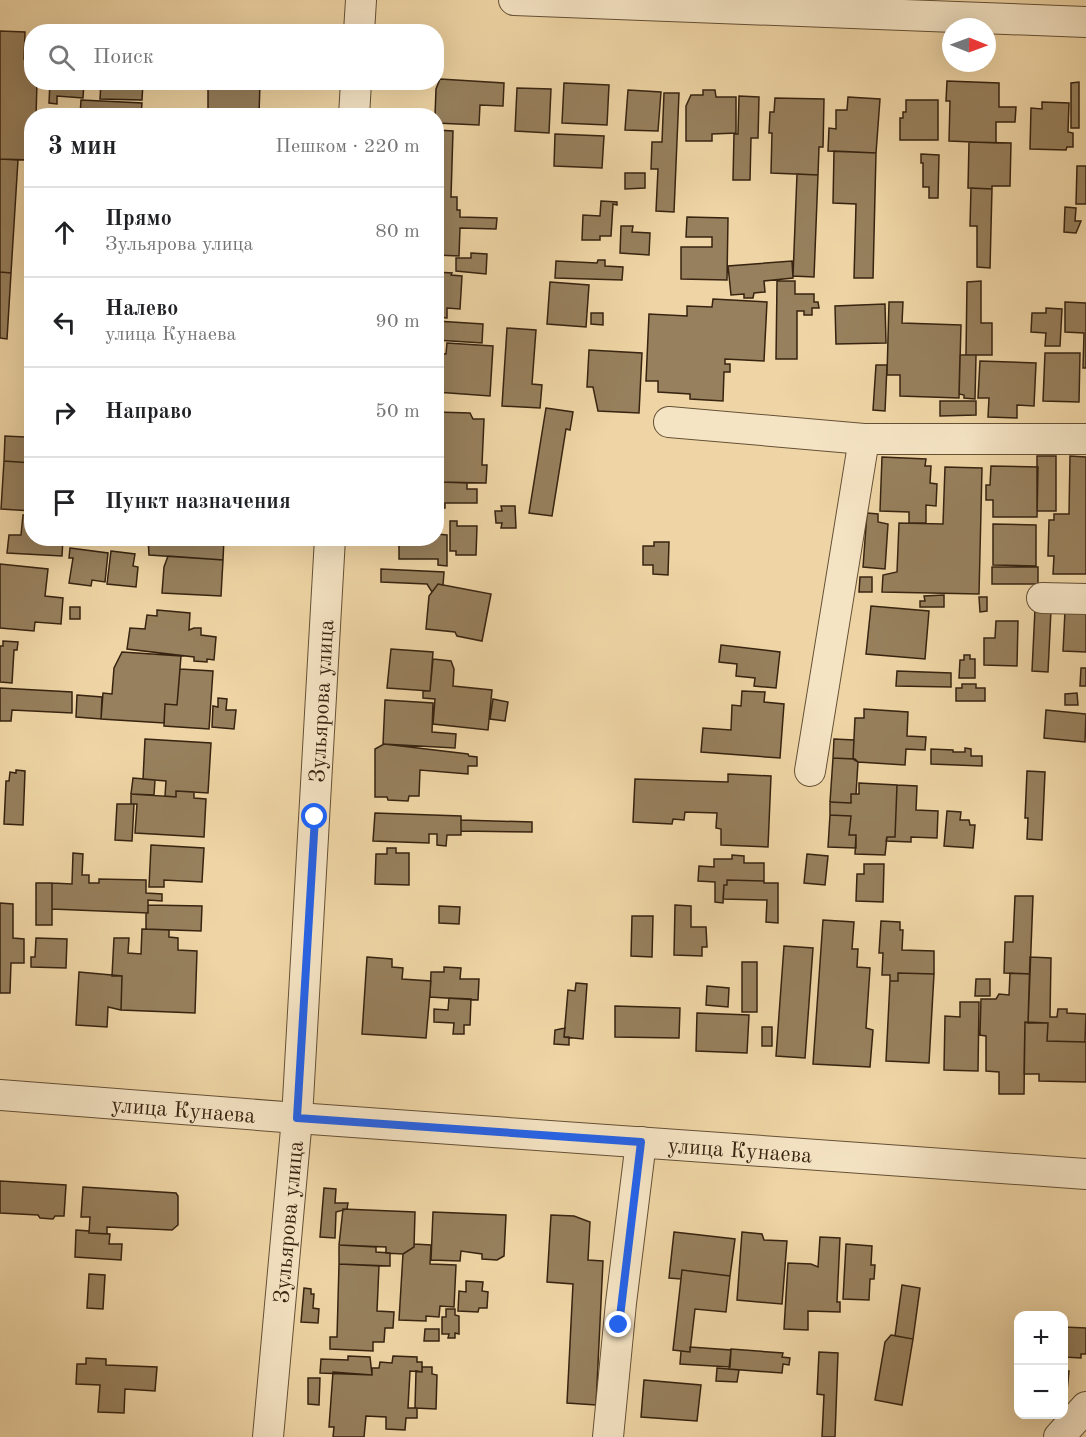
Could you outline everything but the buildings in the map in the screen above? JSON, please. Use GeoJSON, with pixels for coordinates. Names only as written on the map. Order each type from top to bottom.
{"type":"FeatureCollection","features":[{"type":"Feature","properties":{"kind":"street"},"geometry":{"type":"LineString","coordinates":[[360,24],[361,0]]}},
{"type":"Feature","properties":{"kind":"street"},"geometry":{"type":"LineString","coordinates":[[514,0],[1025,9],[1086,22]]}},
{"type":"Feature","properties":{"kind":"street"},"geometry":{"type":"LineString","coordinates":[[354,108],[356,90]]}},
{"type":"Feature","properties":{"kind":"street"},"geometry":{"type":"LineString","coordinates":[[669,422],[864,439],[1086,439]]}},
{"type":"Feature","properties":{"kind":"street"},"geometry":{"type":"LineString","coordinates":[[810,771],[864,439]]}},
{"type":"Feature","properties":{"kind":"street","name":"Зульярова улица"},"geometry":{"type":"LineString","coordinates":[[268,1437],[297,1118],[330,546]]}},
{"type":"Feature","properties":{"kind":"street"},"geometry":{"type":"LineString","coordinates":[[1042,598],[1086,599]]}},
{"type":"Feature","properties":{"kind":"street","name":"улица Кунаева"},"geometry":{"type":"LineString","coordinates":[[0,1095],[1086,1174]]}},
{"type":"Feature","properties":{"kind":"street"},"geometry":{"type":"LineString","coordinates":[[608,1437],[621,1303],[641,1142]]}},
{"type":"Feature","properties":{"kind":"street"},"geometry":{"type":"LineString","coordinates":[[1059,1437],[1086,1407]]}},
{"type":"Feature","properties":{"kind":"route"},"geometry":{"type":"LineString","coordinates":[[315,817],[297,1118],[641,1142],[619,1325]]}}]}
